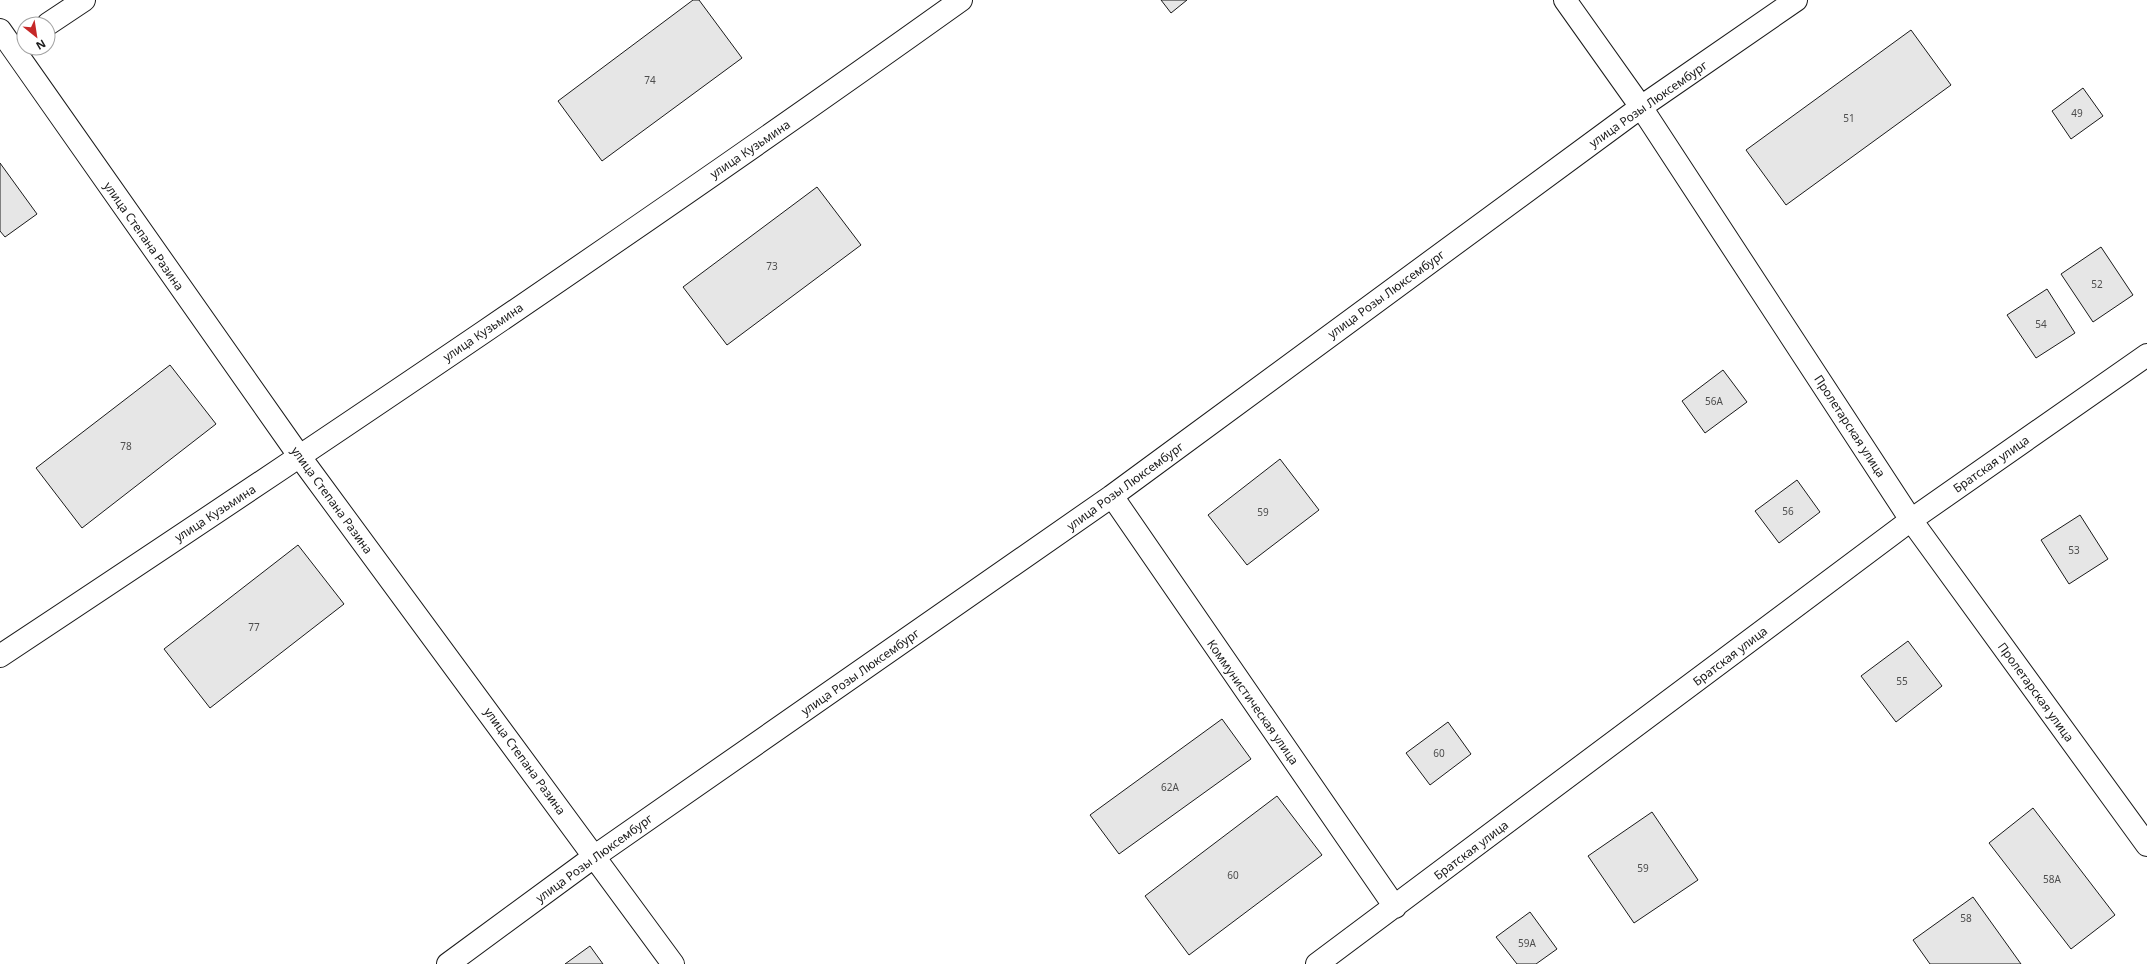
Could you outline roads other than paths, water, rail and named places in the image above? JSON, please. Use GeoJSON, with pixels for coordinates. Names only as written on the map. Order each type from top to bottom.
{"type":"FeatureCollection","features":[{"type":"Feature","properties":{"kind":"street"},"geometry":{"type":"LineString","coordinates":[[56,19],[84,0]]}},
{"type":"Feature","properties":{"kind":"street","name":"улица Кузьмина"},"geometry":{"type":"LineString","coordinates":[[0,656],[300,457],[817,103],[961,0]]}},
{"type":"Feature","properties":{"kind":"street","name":"Пролетарская улица"},"geometry":{"type":"LineString","coordinates":[[1565,0],[1642,107],[1911,520],[2147,845]]}},
{"type":"Feature","properties":{"kind":"street","name":"улица Розы Люксембург"},"geometry":{"type":"LineString","coordinates":[[448,964],[595,856],[1112,496],[1642,107],[1796,0]]}},
{"type":"Feature","properties":{"kind":"street","name":"улица Степана Разина"},"geometry":{"type":"LineString","coordinates":[[0,30],[300,457],[595,856],[672,964]]}},
{"type":"Feature","properties":{"kind":"street","name":"Братская улица"},"geometry":{"type":"LineString","coordinates":[[1318,964],[1911,520],[2147,355]]}},
{"type":"Feature","properties":{"kind":"street","name":"Коммунистическая улица"},"geometry":{"type":"LineString","coordinates":[[1112,496],[1395,907]]}}]}
